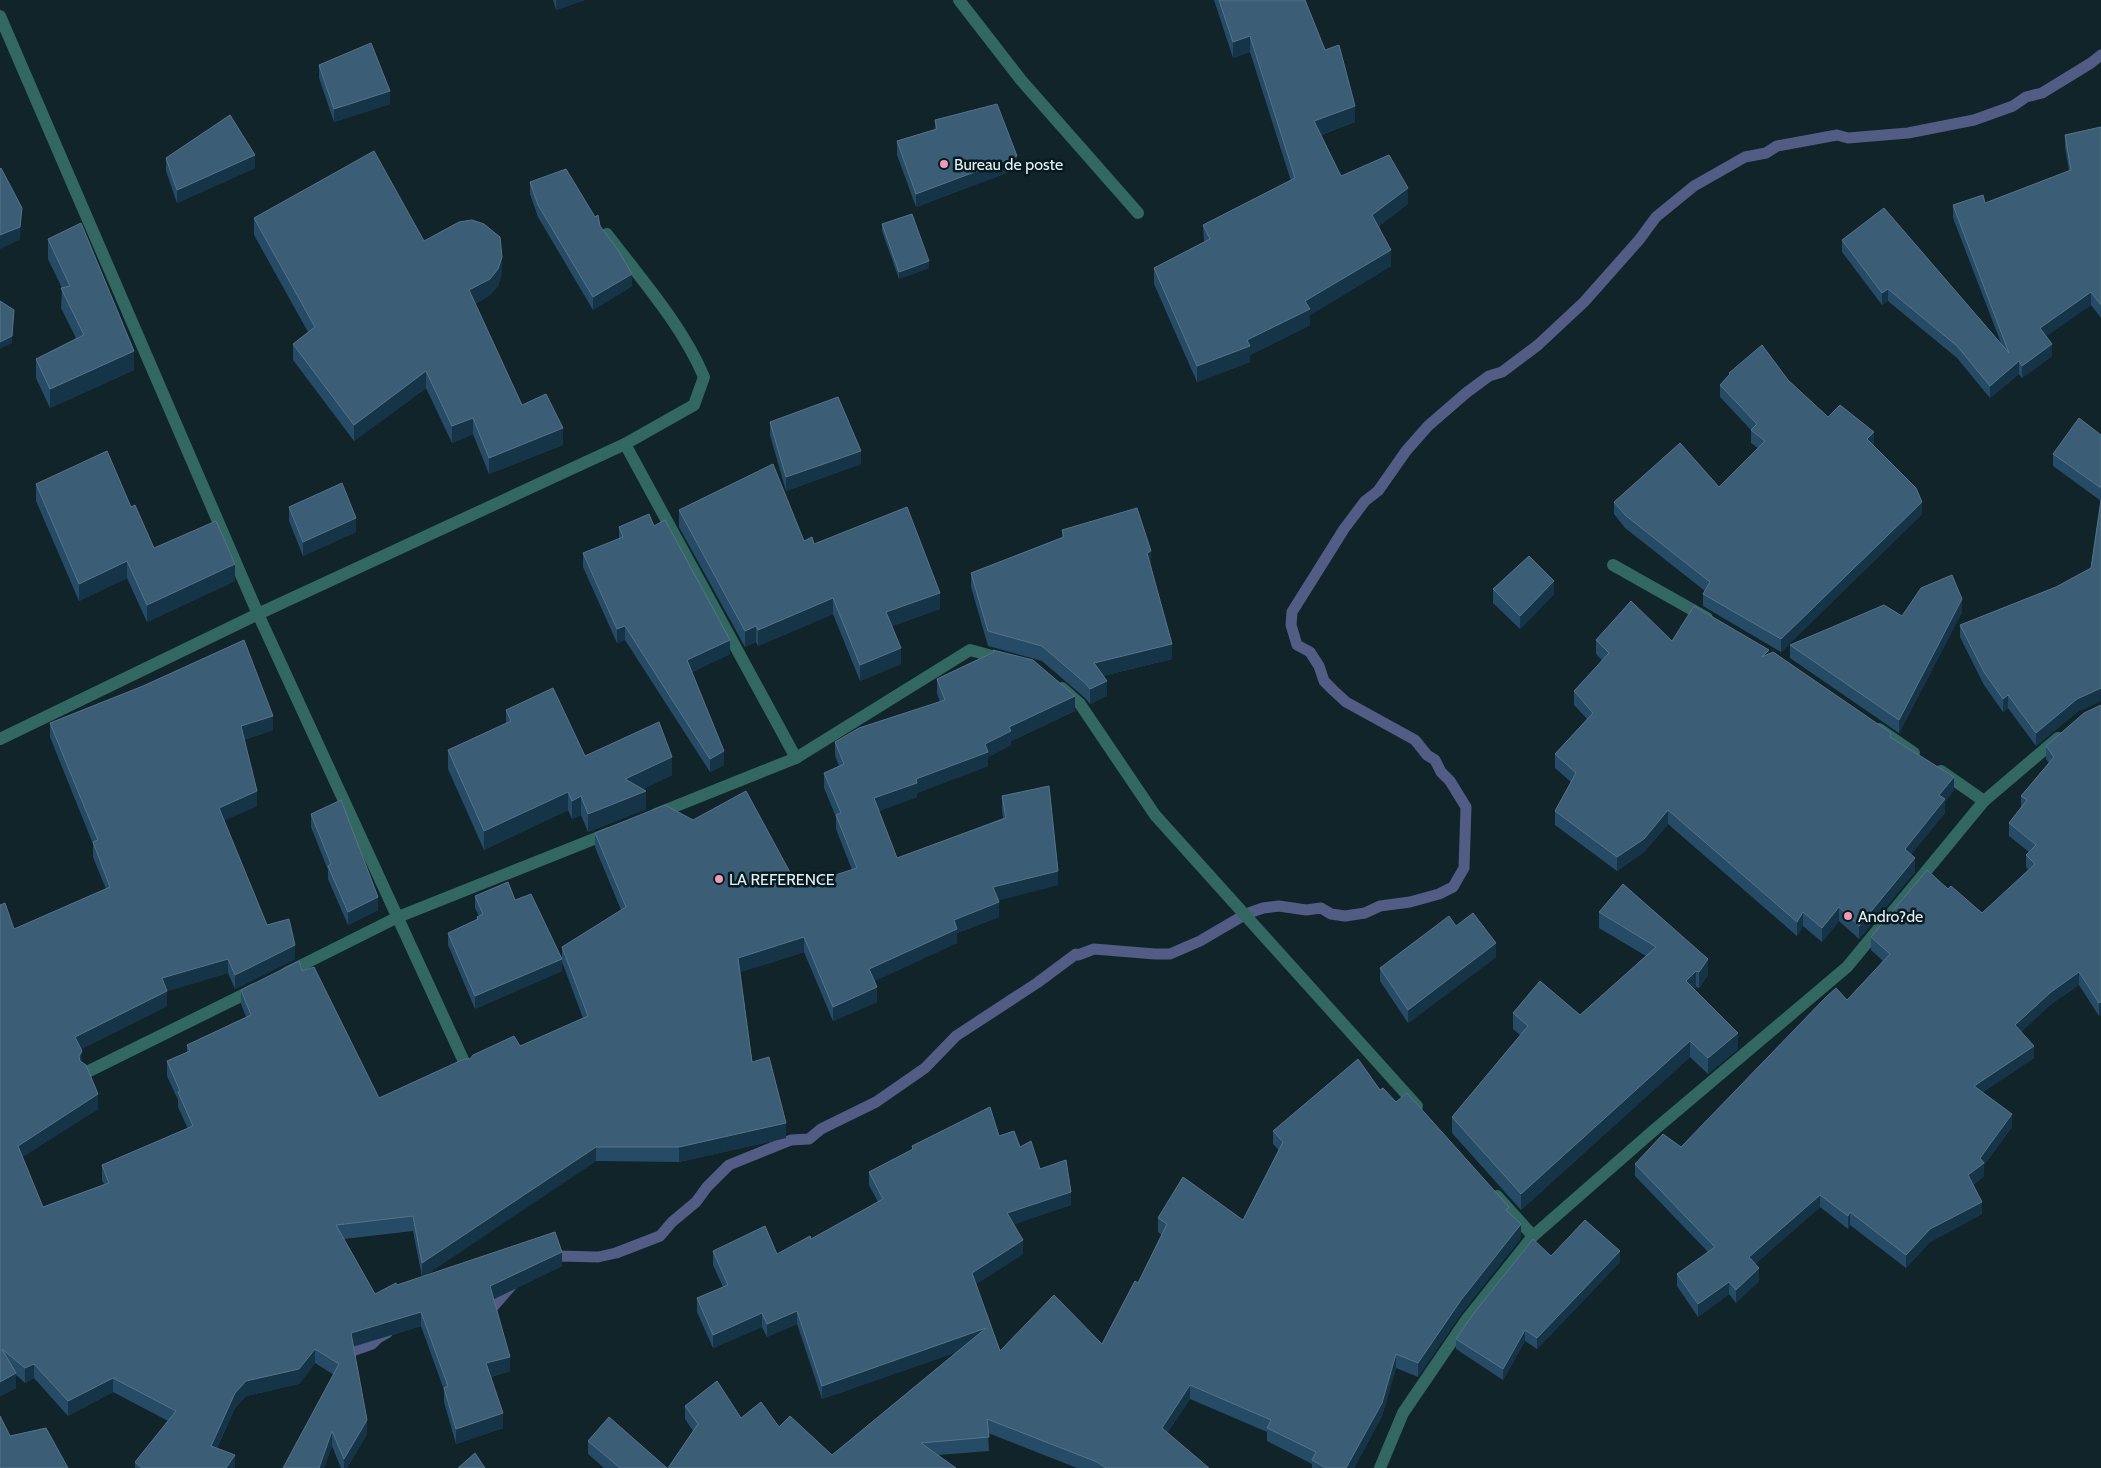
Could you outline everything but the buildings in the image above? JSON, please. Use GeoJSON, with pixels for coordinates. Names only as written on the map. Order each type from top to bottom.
{"type":"FeatureCollection","features":[{"type":"Feature","properties":{"kind":"street"},"geometry":{"type":"LineString","coordinates":[[959,0],[1021,80],[1138,213]]}},
{"type":"Feature","properties":{"kind":"street"},"geometry":{"type":"LineString","coordinates":[[0,16],[258,614],[466,1066]]}},
{"type":"Feature","properties":{"kind":"street"},"geometry":{"type":"LineString","coordinates":[[0,739],[258,614],[625,444],[694,405],[704,377],[696,356],[607,234]]}},
{"type":"Feature","properties":{"kind":"street"},"geometry":{"type":"LineString","coordinates":[[625,444],[796,758]]}},
{"type":"Feature","properties":{"kind":"street"},"geometry":{"type":"LineString","coordinates":[[1614,565],[1716,623]]}},
{"type":"Feature","properties":{"kind":"street"},"geometry":{"type":"LineString","coordinates":[[648,818],[796,758],[970,650],[1018,662]]}},
{"type":"Feature","properties":{"kind":"street"},"geometry":{"type":"LineString","coordinates":[[1051,680],[1080,704],[1155,815],[1259,928],[1429,1119]]}},
{"type":"Feature","properties":{"kind":"street"},"geometry":{"type":"LineString","coordinates":[[1871,724],[1984,801]]}},
{"type":"Feature","properties":{"kind":"street"},"geometry":{"type":"LineString","coordinates":[[1380,1468],[1404,1413],[1467,1319],[1533,1236],[1652,1131],[1847,967],[1984,801],[2065,732]]}},
{"type":"Feature","properties":{"kind":"street"},"geometry":{"type":"LineString","coordinates":[[87,1072],[398,917],[620,829]]}},
{"type":"Feature","properties":{"kind":"street"},"geometry":{"type":"LineString","coordinates":[[1488,1185],[1533,1236]]}},
{"type":"Feature","properties":{"kind":"waterway"},"geometry":{"type":"LineString","coordinates":[[549,1260],[559,1256],[598,1257],[616,1253],[660,1236],[672,1222],[696,1202],[707,1187],[729,1165],[791,1140],[809,1139],[821,1129],[876,1102],[925,1068],[956,1036],[1037,983],[1076,954],[1094,949],[1170,954],[1200,941],[1246,914],[1263,908],[1279,906],[1306,910],[1321,908],[1331,914],[1345,916],[1365,913],[1380,906],[1410,902],[1439,894],[1453,887],[1464,868],[1466,807],[1450,781],[1441,772],[1435,760],[1427,755],[1415,740],[1346,702],[1333,690],[1324,681],[1319,666],[1310,652],[1297,645],[1291,625],[1292,612],[1344,529],[1365,501],[1378,491],[1406,451],[1428,426],[1489,376],[1502,372],[1538,345],[1584,302],[1639,240],[1656,217],[1694,186],[1745,157],[1766,153],[1777,146],[1837,135],[1848,138],[1908,133],[1974,120],[2013,106],[2026,97],[2042,93],[2101,55]]}},
{"type":"Feature","properties":{"kind":"waterway"},"geometry":{"type":"LineString","coordinates":[[486,1315],[513,1284]]}},
{"type":"Feature","properties":{"kind":"waterway"},"geometry":{"type":"LineString","coordinates":[[341,1355],[372,1344],[387,1333]]}},
{"type":"Feature","properties":{"kind":"place","name":"Bureau de poste"},"geometry":{"type":"Point","coordinates":[944,164]}},
{"type":"Feature","properties":{"kind":"place","name":"LA REFERENCE"},"geometry":{"type":"Point","coordinates":[719,879]}},
{"type":"Feature","properties":{"kind":"place","name":"Andro?de"},"geometry":{"type":"Point","coordinates":[1848,916]}}]}
